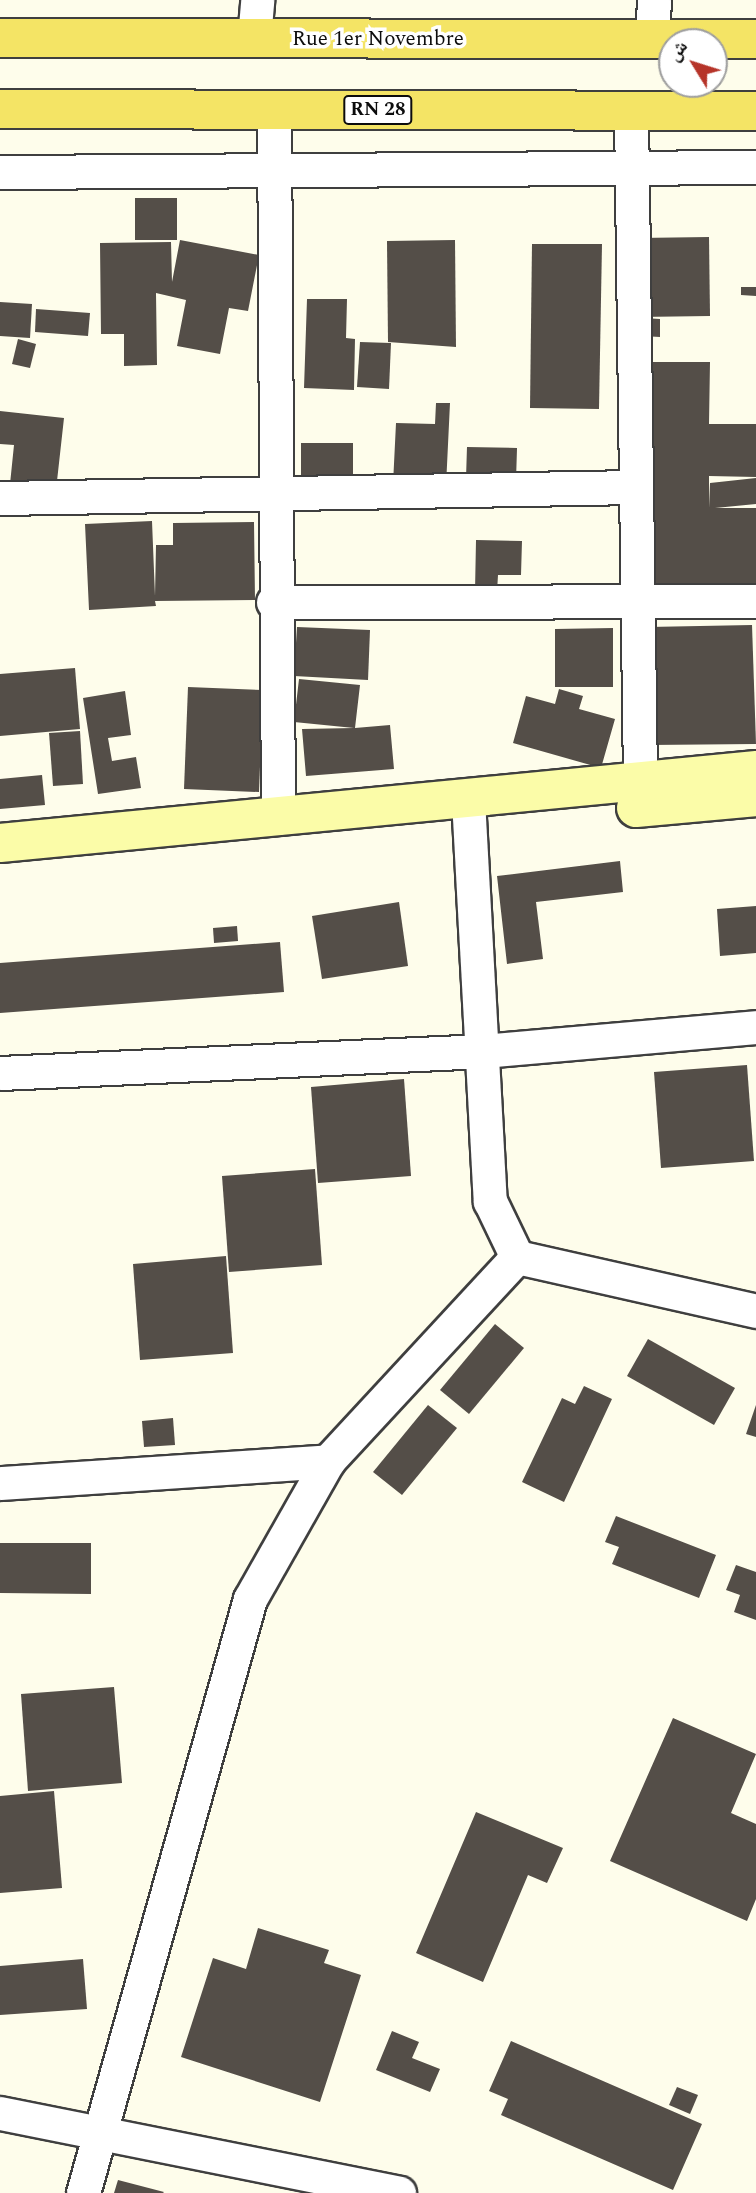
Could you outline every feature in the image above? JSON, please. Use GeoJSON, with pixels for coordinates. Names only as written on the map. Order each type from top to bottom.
{"type":"FeatureCollection","features":[{"type":"Feature","properties":{"kind":"main road","name":"Rue 1er Novembre"},"geometry":{"type":"LineString","coordinates":[[0,38],[756,39]]}},
{"type":"Feature","properties":{"kind":"main road","name":"RN 28"},"geometry":{"type":"LineString","coordinates":[[0,109],[756,111]]}},
{"type":"Feature","properties":{"kind":"street"},"geometry":{"type":"LineString","coordinates":[[254,38],[257,0]]}},
{"type":"Feature","properties":{"kind":"street"},"geometry":{"type":"LineString","coordinates":[[653,39],[654,0]]}},
{"type":"Feature","properties":{"kind":"street"},"geometry":{"type":"LineString","coordinates":[[274,110],[273,602],[278,818]]}},
{"type":"Feature","properties":{"kind":"street"},"geometry":{"type":"LineString","coordinates":[[632,111],[640,781]]}},
{"type":"Feature","properties":{"kind":"street"},"geometry":{"type":"LineString","coordinates":[[0,172],[632,165],[756,167]]}},
{"type":"Feature","properties":{"kind":"street"},"geometry":{"type":"LineString","coordinates":[[0,498],[636,487]]}},
{"type":"Feature","properties":{"kind":"street"},"geometry":{"type":"LineString","coordinates":[[273,602],[638,598],[756,601]]}},
{"type":"Feature","properties":{"kind":"street"},"geometry":{"type":"LineString","coordinates":[[0,867],[469,811],[640,781],[756,770]]}},
{"type":"Feature","properties":{"kind":"street"},"geometry":{"type":"LineString","coordinates":[[0,842],[278,818],[756,797]]}},
{"type":"Feature","properties":{"kind":"street"},"geometry":{"type":"LineString","coordinates":[[469,811],[490,1201],[517,1257]]}},
{"type":"Feature","properties":{"kind":"street"},"geometry":{"type":"LineString","coordinates":[[0,1073],[482,1051],[756,1027]]}},
{"type":"Feature","properties":{"kind":"street"},"geometry":{"type":"LineString","coordinates":[[517,1257],[756,1311]]}},
{"type":"Feature","properties":{"kind":"street"},"geometry":{"type":"LineString","coordinates":[[83,2193],[250,1599],[328,1461],[517,1257]]}},
{"type":"Feature","properties":{"kind":"street"},"geometry":{"type":"LineString","coordinates":[[0,1483],[328,1461]]}},
{"type":"Feature","properties":{"kind":"street"},"geometry":{"type":"LineString","coordinates":[[0,2113],[399,2193]]}},
{"type":"Feature","properties":{"kind":"building"},"geometry":{"type":"Polygon","coordinates":[[[135,198],[177,198],[177,240],[135,240],[135,198]]]}},
{"type":"Feature","properties":{"kind":"building"},"geometry":{"type":"Polygon","coordinates":[[[709,237],[710,316],[639,317],[638,238],[709,237]]]}},
{"type":"Feature","properties":{"kind":"building"},"geometry":{"type":"Polygon","coordinates":[[[180,240],[259,255],[248,311],[229,308],[220,354],[177,346],[186,300],[156,293],[157,365],[124,366],[124,334],[101,334],[100,243],[171,242],[172,282],[180,240]]]}},
{"type":"Feature","properties":{"kind":"building"},"geometry":{"type":"Polygon","coordinates":[[[455,240],[456,347],[388,342],[387,241],[455,240]]]}},
{"type":"Feature","properties":{"kind":"building"},"geometry":{"type":"Polygon","coordinates":[[[532,244],[602,244],[599,409],[530,408],[532,244]]]}},
{"type":"Feature","properties":{"kind":"building"},"geometry":{"type":"Polygon","coordinates":[[[741,287],[756,287],[756,296],[741,295],[741,287]]]}},
{"type":"Feature","properties":{"kind":"building"},"geometry":{"type":"Polygon","coordinates":[[[307,299],[347,299],[346,338],[355,339],[354,390],[304,388],[307,299]]]}},
{"type":"Feature","properties":{"kind":"building"},"geometry":{"type":"Polygon","coordinates":[[[0,302],[32,304],[30,338],[0,336],[0,302]]]}},
{"type":"Feature","properties":{"kind":"building"},"geometry":{"type":"Polygon","coordinates":[[[36,309],[90,313],[88,336],[35,332],[36,309]]]}},
{"type":"Feature","properties":{"kind":"building"},"geometry":{"type":"Polygon","coordinates":[[[643,318],[660,319],[660,337],[642,336],[643,318]]]}},
{"type":"Feature","properties":{"kind":"building"},"geometry":{"type":"Polygon","coordinates":[[[18,339],[36,344],[30,368],[12,364],[18,339]]]}},
{"type":"Feature","properties":{"kind":"building"},"geometry":{"type":"Polygon","coordinates":[[[360,342],[391,343],[389,389],[357,387],[360,342]]]}},
{"type":"Feature","properties":{"kind":"building"},"geometry":{"type":"Polygon","coordinates":[[[642,362],[710,362],[709,424],[756,424],[756,477],[709,476],[709,508],[710,483],[756,478],[756,504],[715,508],[756,508],[756,591],[641,591],[642,362]]]}},
{"type":"Feature","properties":{"kind":"building"},"geometry":{"type":"Polygon","coordinates":[[[436,403],[450,403],[446,486],[393,484],[396,423],[435,424],[436,403]]]}},
{"type":"Feature","properties":{"kind":"building"},"geometry":{"type":"Polygon","coordinates":[[[0,411],[64,418],[56,490],[10,484],[14,445],[0,444],[0,411]]]}},
{"type":"Feature","properties":{"kind":"building"},"geometry":{"type":"Polygon","coordinates":[[[301,443],[353,443],[353,484],[301,484],[301,443]]]}},
{"type":"Feature","properties":{"kind":"building"},"geometry":{"type":"Polygon","coordinates":[[[467,447],[517,448],[516,480],[466,478],[467,447]]]}},
{"type":"Feature","properties":{"kind":"building"},"geometry":{"type":"Polygon","coordinates":[[[152,521],[155,596],[156,545],[173,545],[173,523],[254,522],[255,600],[155,601],[156,606],[89,610],[85,524],[152,521]]]}},
{"type":"Feature","properties":{"kind":"building"},"geometry":{"type":"Polygon","coordinates":[[[476,540],[522,541],[521,575],[498,575],[497,592],[475,591],[476,540]]]}},
{"type":"Feature","properties":{"kind":"building"},"geometry":{"type":"Polygon","coordinates":[[[752,625],[756,744],[649,745],[648,627],[752,625]]]}},
{"type":"Feature","properties":{"kind":"building"},"geometry":{"type":"Polygon","coordinates":[[[297,627],[370,630],[368,680],[294,676],[297,627]]]}},
{"type":"Feature","properties":{"kind":"building"},"geometry":{"type":"Polygon","coordinates":[[[613,628],[613,687],[555,687],[555,629],[613,628]]]}},
{"type":"Feature","properties":{"kind":"building"},"geometry":{"type":"Polygon","coordinates":[[[75,668],[80,729],[0,736],[0,674],[75,668]]]}},
{"type":"Feature","properties":{"kind":"building"},"geometry":{"type":"Polygon","coordinates":[[[299,679],[360,685],[355,728],[390,725],[394,769],[306,776],[302,729],[354,728],[294,722],[299,679]]]}},
{"type":"Feature","properties":{"kind":"building"},"geometry":{"type":"Polygon","coordinates":[[[188,687],[263,690],[259,792],[184,789],[188,687]]]}},
{"type":"Feature","properties":{"kind":"building"},"geometry":{"type":"Polygon","coordinates":[[[559,689],[583,696],[579,709],[615,719],[601,768],[513,743],[526,696],[555,704],[559,689]]]}},
{"type":"Feature","properties":{"kind":"building"},"geometry":{"type":"Polygon","coordinates":[[[125,691],[131,735],[108,738],[112,761],[136,757],[141,788],[98,794],[83,698],[125,691]]]}},
{"type":"Feature","properties":{"kind":"building"},"geometry":{"type":"Polygon","coordinates":[[[80,731],[83,784],[53,786],[49,733],[80,731]]]}},
{"type":"Feature","properties":{"kind":"building"},"geometry":{"type":"Polygon","coordinates":[[[42,775],[45,805],[0,809],[0,779],[42,775]]]}},
{"type":"Feature","properties":{"kind":"building"},"geometry":{"type":"Polygon","coordinates":[[[620,861],[623,892],[536,902],[543,959],[507,964],[497,876],[620,861]]]}},
{"type":"Feature","properties":{"kind":"building"},"geometry":{"type":"Polygon","coordinates":[[[399,902],[408,966],[322,979],[312,916],[399,902]]]}},
{"type":"Feature","properties":{"kind":"building"},"geometry":{"type":"Polygon","coordinates":[[[756,906],[756,953],[720,956],[717,909],[756,906]]]}},
{"type":"Feature","properties":{"kind":"building"},"geometry":{"type":"Polygon","coordinates":[[[237,926],[238,941],[214,943],[213,928],[237,926]]]}},
{"type":"Feature","properties":{"kind":"building"},"geometry":{"type":"Polygon","coordinates":[[[280,942],[284,992],[0,1013],[0,963],[280,942]]]}},
{"type":"Feature","properties":{"kind":"building"},"geometry":{"type":"Polygon","coordinates":[[[747,1065],[754,1161],[661,1168],[654,1072],[747,1065]]]}},
{"type":"Feature","properties":{"kind":"building"},"geometry":{"type":"Polygon","coordinates":[[[404,1079],[411,1176],[318,1183],[311,1087],[404,1079]]]}},
{"type":"Feature","properties":{"kind":"building"},"geometry":{"type":"Polygon","coordinates":[[[315,1169],[322,1265],[229,1272],[222,1176],[315,1169]]]}},
{"type":"Feature","properties":{"kind":"building"},"geometry":{"type":"Polygon","coordinates":[[[226,1256],[233,1353],[140,1360],[133,1264],[226,1256]]]}},
{"type":"Feature","properties":{"kind":"building"},"geometry":{"type":"Polygon","coordinates":[[[495,1324],[524,1348],[469,1414],[440,1390],[495,1324]]]}},
{"type":"Feature","properties":{"kind":"building"},"geometry":{"type":"Polygon","coordinates":[[[648,1339],[735,1388],[714,1425],[627,1376],[648,1339]]]}},
{"type":"Feature","properties":{"kind":"building"},"geometry":{"type":"Polygon","coordinates":[[[584,1386],[612,1399],[564,1502],[522,1482],[562,1398],[575,1404],[584,1386]]]}},
{"type":"Feature","properties":{"kind":"building"},"geometry":{"type":"Polygon","coordinates":[[[428,1405],[457,1428],[402,1495],[373,1472],[428,1405]]]}},
{"type":"Feature","properties":{"kind":"building"},"geometry":{"type":"Polygon","coordinates":[[[756,1405],[756,1437],[746,1434],[756,1405]]]}},
{"type":"Feature","properties":{"kind":"building"},"geometry":{"type":"Polygon","coordinates":[[[173,1418],[175,1445],[144,1447],[142,1421],[173,1418]]]}},
{"type":"Feature","properties":{"kind":"building"},"geometry":{"type":"Polygon","coordinates":[[[616,1516],[716,1555],[699,1598],[612,1564],[619,1547],[605,1542],[616,1516]]]}},
{"type":"Feature","properties":{"kind":"building"},"geometry":{"type":"Polygon","coordinates":[[[0,1543],[91,1543],[91,1594],[0,1593],[0,1543]]]}},
{"type":"Feature","properties":{"kind":"building"},"geometry":{"type":"Polygon","coordinates":[[[736,1565],[756,1572],[756,1620],[734,1612],[740,1595],[726,1590],[736,1565]]]}},
{"type":"Feature","properties":{"kind":"building"},"geometry":{"type":"Polygon","coordinates":[[[114,1687],[122,1783],[28,1791],[21,1694],[114,1687]]]}},
{"type":"Feature","properties":{"kind":"building"},"geometry":{"type":"Polygon","coordinates":[[[673,1718],[756,1754],[731,1813],[756,1824],[756,1899],[747,1921],[610,1861],[673,1718]]]}},
{"type":"Feature","properties":{"kind":"building"},"geometry":{"type":"Polygon","coordinates":[[[54,1791],[62,1888],[0,1893],[0,1796],[54,1791]]]}},
{"type":"Feature","properties":{"kind":"building"},"geometry":{"type":"Polygon","coordinates":[[[476,1812],[563,1848],[547,1883],[528,1875],[483,1982],[416,1953],[476,1812]]]}},
{"type":"Feature","properties":{"kind":"building"},"geometry":{"type":"Polygon","coordinates":[[[258,1928],[329,1950],[324,1963],[361,1975],[320,2102],[181,2057],[213,1958],[246,1969],[258,1928]]]}},
{"type":"Feature","properties":{"kind":"building"},"geometry":{"type":"Polygon","coordinates":[[[83,1959],[87,2009],[0,2015],[0,1966],[83,1959]]]}},
{"type":"Feature","properties":{"kind":"building"},"geometry":{"type":"Polygon","coordinates":[[[392,2031],[419,2042],[412,2058],[440,2069],[430,2092],[376,2070],[392,2031]]]}},
{"type":"Feature","properties":{"kind":"building"},"geometry":{"type":"Polygon","coordinates":[[[511,2041],[702,2124],[673,2190],[501,2115],[508,2099],[489,2091],[511,2041]]]}},
{"type":"Feature","properties":{"kind":"building"},"geometry":{"type":"Polygon","coordinates":[[[677,2087],[698,2095],[690,2114],[669,2105],[677,2087]]]}},
{"type":"Feature","properties":{"kind":"building"},"geometry":{"type":"Polygon","coordinates":[[[118,2180],[164,2192],[114,2193],[118,2180]]]}}]}
